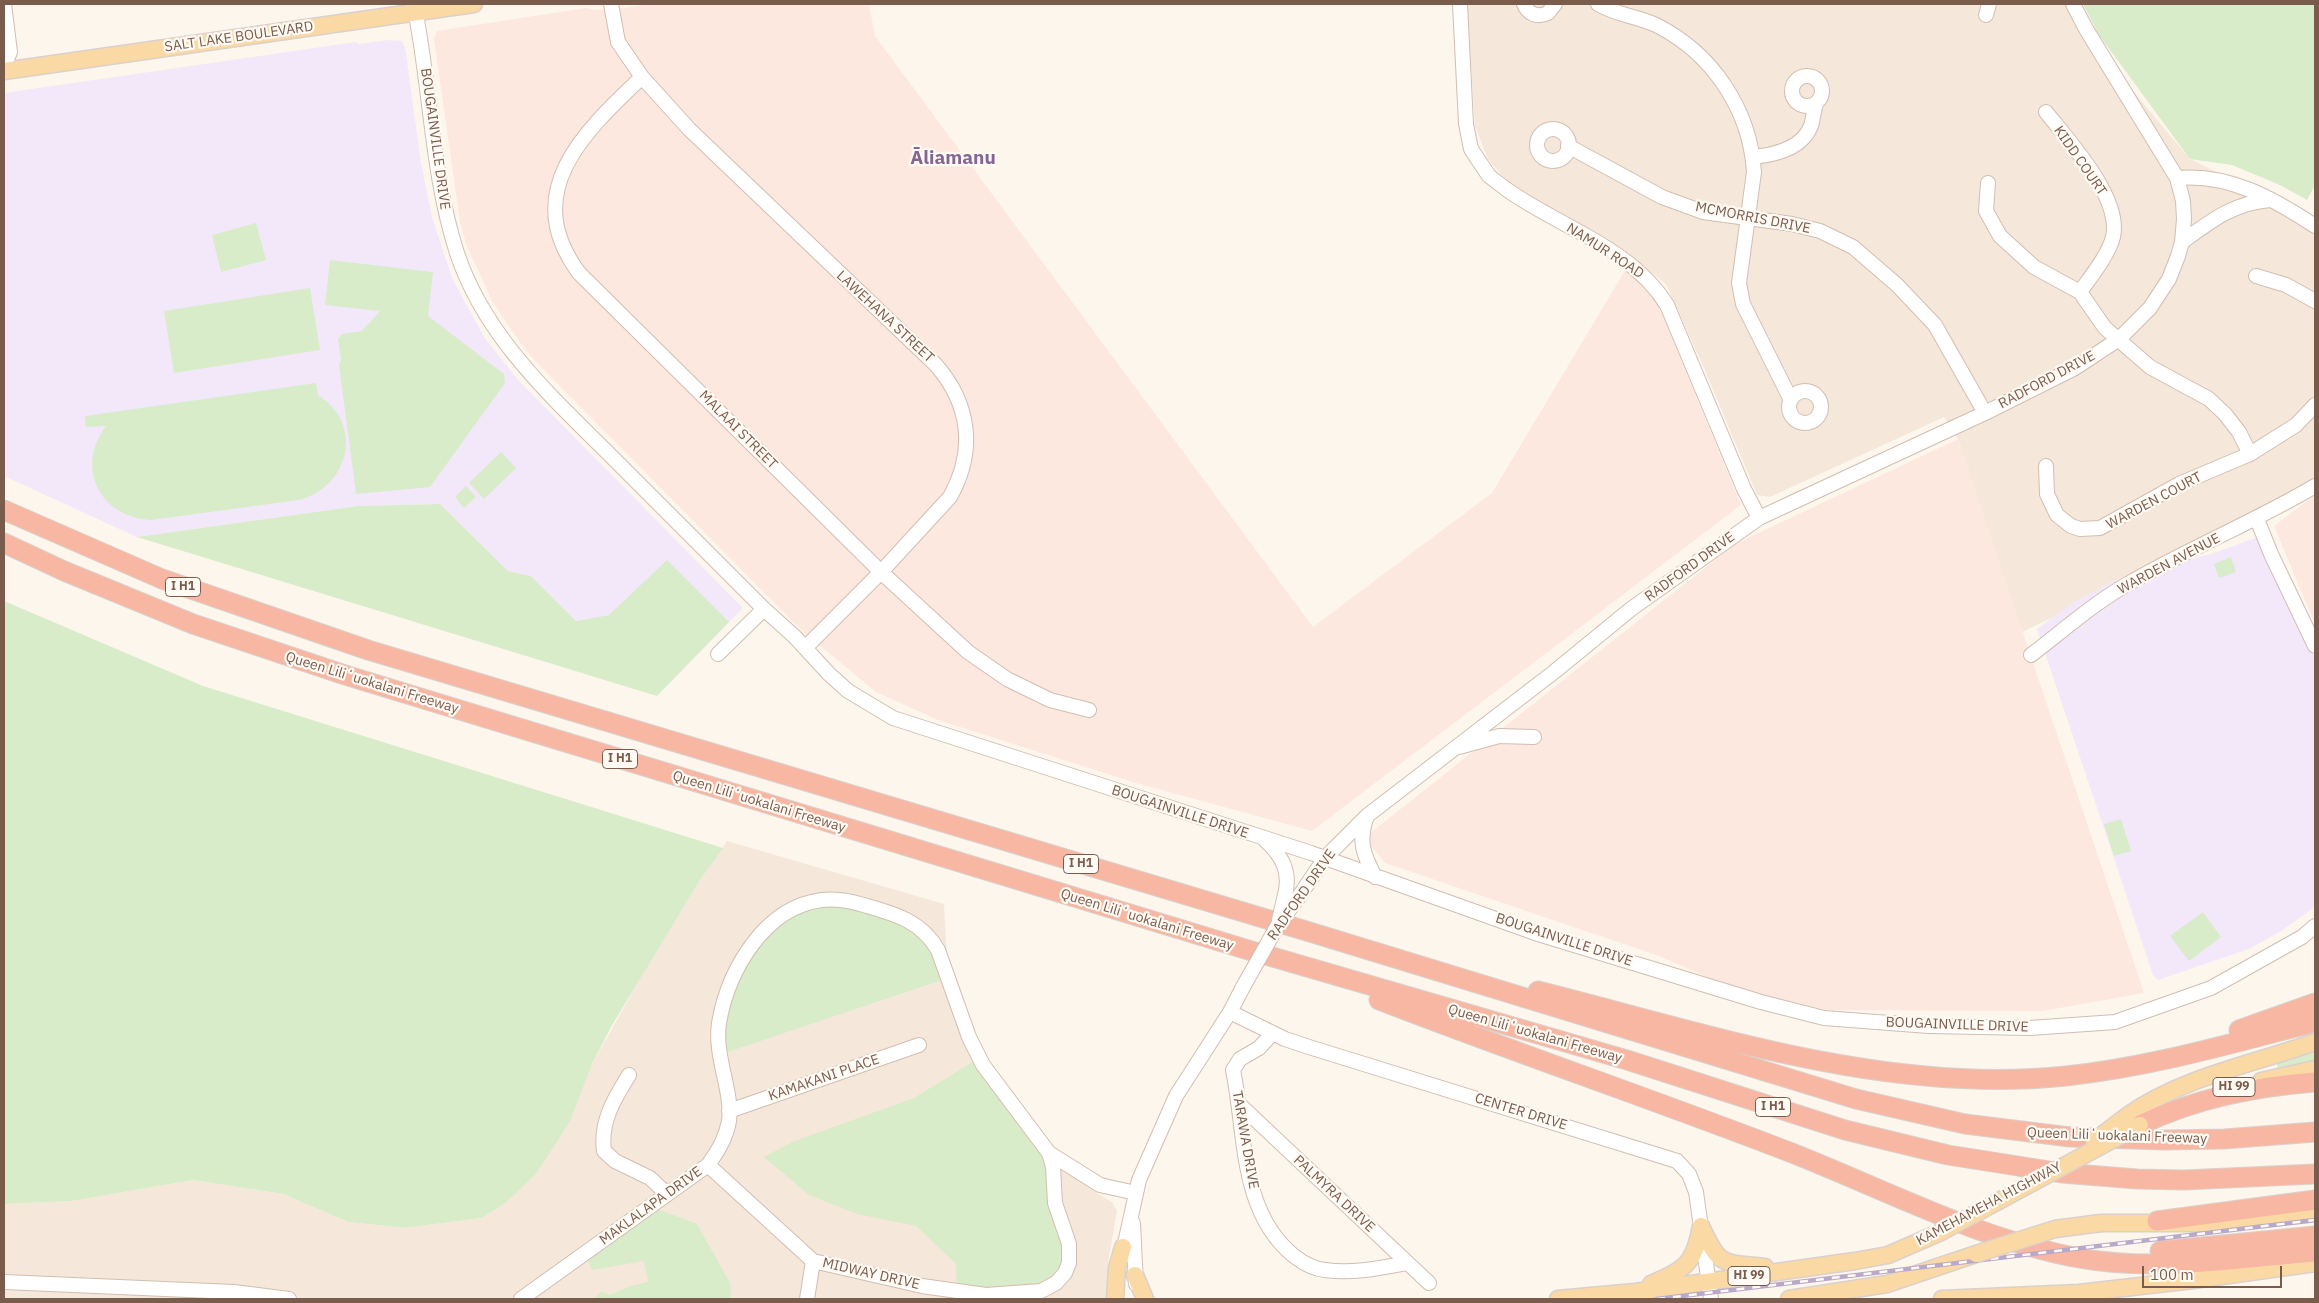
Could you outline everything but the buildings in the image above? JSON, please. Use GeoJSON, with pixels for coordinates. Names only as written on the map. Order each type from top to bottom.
{"type":"FeatureCollection","features":[{"type":"Feature","properties":{"kind":"highway","name":"Queen Liliʻuokalani Freeway"},"geometry":{"type":"LineString","coordinates":[[4,510],[162,579],[368,650],[1313,934],[1788,1081],[1913,1114],[1965,1124],[2070,1137],[2164,1140],[2224,1139],[2315,1132]]}},
{"type":"Feature","properties":{"kind":"highway","name":"Queen Liliʻuokalani Freeway"},"geometry":{"type":"LineString","coordinates":[[4,543],[133,600],[265,649],[1245,949],[1627,1060],[1845,1130],[1948,1155],[2062,1173],[2136,1180],[2266,1178],[2315,1174]]}},
{"type":"Feature","properties":{"kind":"highway"},"geometry":{"type":"LineString","coordinates":[[1313,934],[1799,1058],[1869,1070],[2002,1080],[2066,1076],[2151,1063],[2315,1022]]}},
{"type":"Feature","properties":{"kind":"highway"},"geometry":{"type":"LineString","coordinates":[[1245,949],[1715,1123],[1980,1231],[2032,1248],[2081,1259],[2161,1264],[2315,1252]]}},
{"type":"Feature","properties":{"kind":"highway"},"geometry":{"type":"LineString","coordinates":[[1940,1076],[2042,1073],[2109,1064],[2206,1041],[2315,1003]]}},
{"type":"Feature","properties":{"kind":"highway"},"geometry":{"type":"LineString","coordinates":[[2133,1121],[2218,1096],[2315,1082]]}},
{"type":"Feature","properties":{"kind":"highway"},"geometry":{"type":"LineString","coordinates":[[2157,1221],[2244,1211],[2315,1200]]}},
{"type":"Feature","properties":{"kind":"highway"},"geometry":{"type":"LineString","coordinates":[[2032,1248],[2070,1249],[2112,1255],[2315,1236]]}},
{"type":"Feature","properties":{"kind":"main road","name":"SALT LAKE BOULEVARD"},"geometry":{"type":"LineString","coordinates":[[4,71],[415,7],[474,4]]}},
{"type":"Feature","properties":{"kind":"main road","name":"KAMEHAMEHA HIGHWAY"},"geometry":{"type":"LineString","coordinates":[[1558,1299],[1634,1292],[1888,1255],[1941,1232],[2063,1166],[2133,1121],[2158,1098],[2206,1077],[2315,1042]]}},
{"type":"Feature","properties":{"kind":"main road","name":"HI 99"},"geometry":{"type":"LineString","coordinates":[[2159,1114],[2179,1102],[2206,1094],[2315,1069]]}},
{"type":"Feature","properties":{"kind":"main road"},"geometry":{"type":"LineString","coordinates":[[1788,1299],[1887,1284],[2055,1229],[2101,1223],[2157,1221],[2216,1223],[2315,1213]]}},
{"type":"Feature","properties":{"kind":"main road"},"geometry":{"type":"LineString","coordinates":[[1701,1226],[1718,1258],[1733,1264],[1789,1270]]}},
{"type":"Feature","properties":{"kind":"main road"},"geometry":{"type":"LineString","coordinates":[[1634,1292],[1675,1273],[1689,1262],[1696,1250],[1701,1226]]}},
{"type":"Feature","properties":{"kind":"main road"},"geometry":{"type":"LineString","coordinates":[[1114,1299],[1117,1268],[1123,1246]]}},
{"type":"Feature","properties":{"kind":"main road"},"geometry":{"type":"LineString","coordinates":[[1942,1299],[2079,1293],[2315,1263]]}},
{"type":"Feature","properties":{"kind":"main road"},"geometry":{"type":"LineString","coordinates":[[1135,1275],[1145,1299]]}},
{"type":"Feature","properties":{"kind":"street"},"geometry":{"type":"LineString","coordinates":[[4,4],[10,52],[4,67]]}},
{"type":"Feature","properties":{"kind":"street","name":"LAWEHANA STREET"},"geometry":{"type":"LineString","coordinates":[[611,4],[618,42],[642,77],[689,129],[936,365],[955,390],[966,420],[967,452],[958,483],[941,509],[805,648]]}},
{"type":"Feature","properties":{"kind":"street","name":"NAMUR ROAD"},"geometry":{"type":"LineString","coordinates":[[1460,4],[1466,124],[1472,150],[1489,176],[1506,189],[1620,257],[1645,275],[1655,286],[1667,305],[1744,488],[1759,518]]}},
{"type":"Feature","properties":{"kind":"street"},"geometry":{"type":"LineString","coordinates":[[1524,4],[1528,11],[1538,16],[1548,14],[1555,4]]}},
{"type":"Feature","properties":{"kind":"street"},"geometry":{"type":"LineString","coordinates":[[1598,4],[1608,10],[1654,24],[1682,40],[1707,61],[1737,104],[1753,158],[1754,172],[1739,283],[1743,304],[1791,400]]}},
{"type":"Feature","properties":{"kind":"street","name":"RADFORD DRIVE"},"geometry":{"type":"LineString","coordinates":[[1122,1299],[1123,1246],[1139,1180],[1176,1096],[1230,1012],[1278,925],[1291,896],[1325,858],[1368,815],[1554,672],[1631,609],[1759,518],[1986,412],[2082,364],[2118,339],[2154,301],[2169,279],[2182,242],[2183,201],[2177,178],[2073,4]]}},
{"type":"Feature","properties":{"kind":"street","name":"BOUGAINVILLE DRIVE"},"geometry":{"type":"LineString","coordinates":[[415,7],[441,198],[458,256],[493,327],[530,372],[764,609],[805,648],[828,674],[870,706],[918,728],[1325,858],[1535,933],[1761,1002],[1824,1018],[1929,1026],[2030,1028],[2115,1022],[2211,988],[2302,937],[2315,926]]}},
{"type":"Feature","properties":{"kind":"street","name":"MALAAI STREET"},"geometry":{"type":"LineString","coordinates":[[642,77],[574,149],[558,181],[555,208],[557,229],[564,248],[579,273],[881,572],[968,652],[1007,679],[1050,700],[1088,710]]}},
{"type":"Feature","properties":{"kind":"street"},"geometry":{"type":"LineString","coordinates":[[1753,158],[1777,154],[1798,142],[1810,128],[1816,103]]}},
{"type":"Feature","properties":{"kind":"street","name":"KIDD COURT"},"geometry":{"type":"LineString","coordinates":[[2046,112],[2105,193],[2113,215],[2113,236],[2101,262],[2080,292]]}},
{"type":"Feature","properties":{"kind":"street","name":"MCMORRIS DRIVE"},"geometry":{"type":"LineString","coordinates":[[1568,146],[1662,197],[1703,212],[1792,224],[1820,231],[1853,247],[1897,285],[1935,324],[1986,412]]}},
{"type":"Feature","properties":{"kind":"street"},"geometry":{"type":"LineString","coordinates":[[2177,178],[2194,176],[2224,181],[2273,200],[2315,226]]}},
{"type":"Feature","properties":{"kind":"street"},"geometry":{"type":"LineString","coordinates":[[1988,183],[1986,211],[2000,236],[2034,267],[2080,292],[2105,328],[2150,367],[2209,399],[2225,414],[2239,432],[2250,454]]}},
{"type":"Feature","properties":{"kind":"street"},"geometry":{"type":"LineString","coordinates":[[2182,242],[2228,211],[2250,202],[2273,200]]}},
{"type":"Feature","properties":{"kind":"street"},"geometry":{"type":"LineString","coordinates":[[2256,276],[2286,286],[2315,302]]}},
{"type":"Feature","properties":{"kind":"street","name":"WARDEN COURT"},"geometry":{"type":"LineString","coordinates":[[2046,466],[2047,494],[2057,515],[2072,526],[2087,530],[2100,528],[2114,522],[2179,484],[2250,454],[2296,425],[2315,405]]}},
{"type":"Feature","properties":{"kind":"street","name":"WARDEN AVENUE"},"geometry":{"type":"LineString","coordinates":[[2031,654],[2130,582],[2258,518],[2315,486]]}},
{"type":"Feature","properties":{"kind":"street"},"geometry":{"type":"LineString","coordinates":[[2258,518],[2272,554],[2315,646]]}},
{"type":"Feature","properties":{"kind":"street"},"geometry":{"type":"LineString","coordinates":[[718,654],[764,609]]}},
{"type":"Feature","properties":{"kind":"street"},"geometry":{"type":"LineString","coordinates":[[1452,750],[1499,736],[1534,737]]}},
{"type":"Feature","properties":{"kind":"street"},"geometry":{"type":"LineString","coordinates":[[1368,815],[1363,828],[1362,844],[1364,856],[1375,876]]}},
{"type":"Feature","properties":{"kind":"street"},"geometry":{"type":"LineString","coordinates":[[1263,838],[1280,855],[1285,865],[1291,896]]}},
{"type":"Feature","properties":{"kind":"street","name":"MAKLALAPA DRIVE"},"geometry":{"type":"LineString","coordinates":[[521,1299],[708,1165],[724,1140],[729,1111],[719,1055],[719,1024],[733,979],[743,958],[773,922],[781,916],[806,904],[836,899],[851,901],[900,916],[917,924],[932,940],[938,950],[969,1037],[982,1065],[1049,1153],[1053,1167],[1055,1202],[1069,1244],[1069,1258],[1062,1278],[1041,1291]]}},
{"type":"Feature","properties":{"kind":"street","name":"CENTER DRIVE"},"geometry":{"type":"LineString","coordinates":[[1230,1012],[1273,1033],[1309,1047],[1677,1161],[1689,1174],[1696,1192],[1710,1281],[1711,1299]]}},
{"type":"Feature","properties":{"kind":"street","name":"TARAWA DRIVE"},"geometry":{"type":"LineString","coordinates":[[1273,1033],[1259,1048],[1236,1064],[1233,1070],[1252,1188],[1264,1220],[1280,1245],[1303,1263],[1323,1270],[1355,1272],[1407,1263]]}},
{"type":"Feature","properties":{"kind":"street","name":"KAMAKANI PLACE"},"geometry":{"type":"LineString","coordinates":[[729,1111],[919,1045]]}},
{"type":"Feature","properties":{"kind":"street"},"geometry":{"type":"LineString","coordinates":[[629,1075],[611,1105],[606,1118],[604,1151],[615,1161],[650,1178],[667,1194]]}},
{"type":"Feature","properties":{"kind":"street","name":"PALMYRA DRIVE"},"geometry":{"type":"LineString","coordinates":[[1239,1104],[1430,1283]]}},
{"type":"Feature","properties":{"kind":"street"},"geometry":{"type":"LineString","coordinates":[[1049,1153],[1100,1185],[1136,1193]]}},
{"type":"Feature","properties":{"kind":"street","name":"MIDWAY DRIVE"},"geometry":{"type":"LineString","coordinates":[[708,1165],[813,1261],[957,1292],[986,1295],[1041,1291]]}},
{"type":"Feature","properties":{"kind":"street","name":"RADFORD DRIVE"},"geometry":{"type":"LineString","coordinates":[[1132,1212],[1137,1299]]}},
{"type":"Feature","properties":{"kind":"street"},"geometry":{"type":"LineString","coordinates":[[807,1299],[813,1261]]}},
{"type":"Feature","properties":{"kind":"street"},"geometry":{"type":"LineString","coordinates":[[4,1282],[234,1292],[289,1299]]}},
{"type":"Feature","properties":{"kind":"shaded area"},"geometry":{"type":"Polygon","coordinates":[[[650,4],[869,4],[875,36],[1313,627],[1492,493],[1626,269],[1659,306],[1741,505],[1312,831],[1136,783],[938,720],[876,692],[802,631],[536,362],[521,344],[492,301],[466,244],[460,222],[434,39],[437,31],[586,8],[610,10],[650,4]]]}},
{"type":"Feature","properties":{"kind":"shaded area"},"geometry":{"type":"Polygon","coordinates":[[[1467,4],[2077,4],[2097,48],[2190,159],[2273,200],[2315,229],[2315,481],[2257,519],[2022,632],[1958,439],[1944,417],[1770,497],[1757,495],[1704,368],[1666,284],[1624,250],[1509,183],[1488,159],[1475,126],[1467,4]]]}},
{"type":"Feature","properties":{"kind":"shaded area"},"geometry":{"type":"Polygon","coordinates":[[[388,40],[402,41],[405,47],[421,163],[432,217],[452,278],[484,337],[518,380],[743,608],[702,650],[609,615],[576,621],[531,576],[508,571],[440,504],[358,506],[137,537],[4,476],[4,93],[356,42],[359,44],[388,40]]]}},
{"type":"Feature","properties":{"kind":"shaded area"},"geometry":{"type":"Polygon","coordinates":[[[1958,439],[2144,993],[2043,1011],[1827,1010],[1730,987],[1659,956],[1385,863],[1364,838],[1735,544],[1958,439]]]}},
{"type":"Feature","properties":{"kind":"shaded area"},"geometry":{"type":"Polygon","coordinates":[[[2315,495],[2315,624],[2274,526],[2315,495]]]}},
{"type":"Feature","properties":{"kind":"shaded area"},"geometry":{"type":"Polygon","coordinates":[[[2255,538],[2259,540],[2315,659],[2315,907],[2281,931],[2249,949],[2158,980],[2153,975],[2037,629],[2072,603],[2117,579],[2211,554],[2255,538]]]}},
{"type":"Feature","properties":{"kind":"shaded area"},"geometry":{"type":"Polygon","coordinates":[[[727,841],[944,904],[948,978],[969,1037],[1041,1140],[1100,1185],[1096,1193],[1112,1202],[1117,1211],[1109,1257],[1106,1299],[4,1299],[4,1204],[72,1201],[193,1180],[283,1194],[348,1222],[405,1228],[481,1218],[592,1064],[649,963],[700,880],[727,841]]]}},
{"type":"Feature","properties":{"kind":"green space"},"geometry":{"type":"Polygon","coordinates":[[[2083,4],[2315,4],[2315,185],[2307,200],[2280,185],[2232,165],[2190,159],[2099,35],[2083,4]]]}},
{"type":"Feature","properties":{"kind":"green space"},"geometry":{"type":"Polygon","coordinates":[[[256,223],[266,260],[221,272],[212,235],[256,223]]]}},
{"type":"Feature","properties":{"kind":"green space"},"geometry":{"type":"Polygon","coordinates":[[[330,260],[433,272],[428,316],[504,374],[505,383],[430,487],[356,494],[339,365],[341,360],[338,339],[342,334],[362,331],[380,311],[325,305],[330,260]]]}},
{"type":"Feature","properties":{"kind":"green space"},"geometry":{"type":"Polygon","coordinates":[[[310,288],[320,350],[174,373],[164,311],[310,288]]]}},
{"type":"Feature","properties":{"kind":"green space"},"geometry":{"type":"Polygon","coordinates":[[[316,383],[318,395],[333,408],[342,422],[346,438],[345,454],[339,469],[330,482],[316,493],[299,500],[151,520],[133,517],[118,510],[106,500],[97,487],[93,473],[93,458],[97,442],[106,426],[86,427],[85,416],[316,383]]]}},
{"type":"Feature","properties":{"kind":"green space"},"geometry":{"type":"Polygon","coordinates":[[[501,452],[516,468],[484,499],[469,483],[501,452]]]}},
{"type":"Feature","properties":{"kind":"green space"},"geometry":{"type":"Polygon","coordinates":[[[466,486],[476,497],[464,508],[455,497],[466,486]]]}},
{"type":"Feature","properties":{"kind":"green space"},"geometry":{"type":"Polygon","coordinates":[[[440,504],[508,571],[531,576],[576,621],[609,615],[667,560],[729,622],[657,696],[137,537],[358,506],[440,504]]]}},
{"type":"Feature","properties":{"kind":"green space"},"geometry":{"type":"Polygon","coordinates":[[[2231,557],[2236,572],[2219,578],[2214,564],[2231,557]]]}},
{"type":"Feature","properties":{"kind":"green space"},"geometry":{"type":"Polygon","coordinates":[[[4,601],[203,686],[723,848],[700,880],[611,1027],[592,1064],[570,1121],[534,1176],[504,1204],[481,1218],[405,1228],[348,1222],[283,1194],[193,1180],[72,1201],[4,1204],[4,601]]]}},
{"type":"Feature","properties":{"kind":"green space"},"geometry":{"type":"Polygon","coordinates":[[[2121,819],[2131,851],[2114,856],[2104,824],[2121,819]]]}},
{"type":"Feature","properties":{"kind":"green space"},"geometry":{"type":"Polygon","coordinates":[[[820,900],[917,924],[948,978],[719,1055],[725,1001],[773,922],[820,900]]]}},
{"type":"Feature","properties":{"kind":"green space"},"geometry":{"type":"Polygon","coordinates":[[[2203,912],[2221,937],[2189,961],[2170,936],[2203,912]]]}},
{"type":"Feature","properties":{"kind":"green space"},"geometry":{"type":"Polygon","coordinates":[[[2315,1048],[2315,1061],[2278,1069],[2276,1061],[2315,1048]]]}},
{"type":"Feature","properties":{"kind":"green space"},"geometry":{"type":"Polygon","coordinates":[[[979,1058],[1041,1140],[1069,1244],[1056,1283],[957,1293],[956,1264],[916,1226],[857,1214],[809,1195],[764,1157],[792,1142],[914,1098],[979,1058]]]}},
{"type":"Feature","properties":{"kind":"green space"},"geometry":{"type":"Polygon","coordinates":[[[650,1206],[697,1224],[730,1283],[731,1299],[595,1299],[601,1291],[610,1295],[630,1286],[648,1282],[644,1261],[592,1270],[585,1253],[650,1206]]]}},
{"type":"Feature","properties":{"kind":"railway"},"geometry":{"type":"LineString","coordinates":[[1657,1299],[2315,1220]]}},
{"type":"Feature","properties":{"kind":"district","name":"Āliamanu"},"geometry":{"type":"Point","coordinates":[953,159]}}]}
